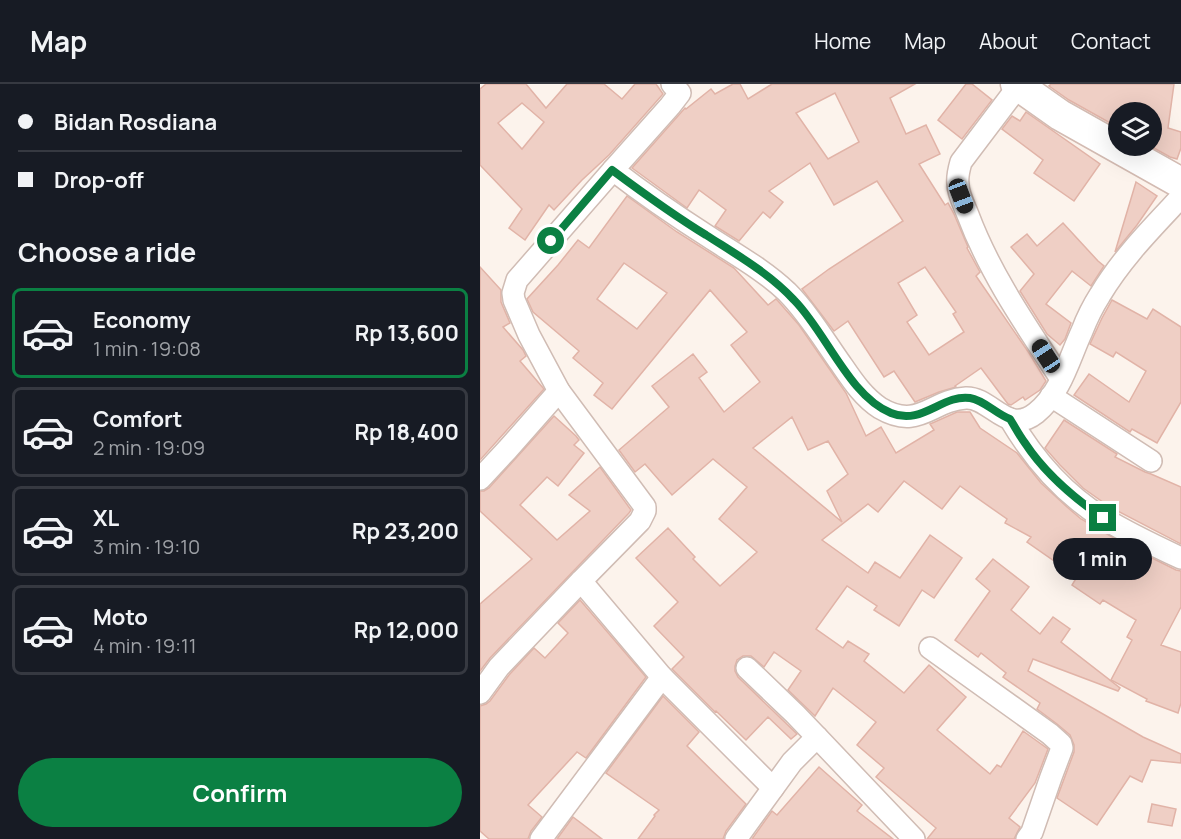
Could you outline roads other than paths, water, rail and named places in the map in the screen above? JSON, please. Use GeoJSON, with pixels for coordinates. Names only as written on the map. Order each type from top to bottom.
{"type":"FeatureCollection","features":[{"type":"Feature","properties":{"kind":"street"},"geometry":{"type":"LineString","coordinates":[[1151,461],[1056,388],[983,251],[958,186],[959,168],[961,162],[1018,85],[1060,116],[1181,183]]}},
{"type":"Feature","properties":{"kind":"street"},"geometry":{"type":"LineString","coordinates":[[480,693],[499,667],[640,521],[645,511],[645,507],[559,391],[528,335],[513,293],[516,280],[670,106],[682,87]]}},
{"type":"Feature","properties":{"kind":"street"},"geometry":{"type":"LineString","coordinates":[[612,170],[666,210],[756,267],[785,290],[806,313],[856,385],[878,406],[890,413],[907,417],[955,400],[972,398],[1000,416],[1010,419],[1028,418],[1042,407],[1056,388],[1102,292],[1133,248],[1181,197]]}},
{"type":"Feature","properties":{"kind":"street"},"geometry":{"type":"LineString","coordinates":[[480,479],[559,391]]}},
{"type":"Feature","properties":{"kind":"street"},"geometry":{"type":"LineString","coordinates":[[1010,419],[1035,457],[1086,506],[1144,541],[1181,558]]}},
{"type":"Feature","properties":{"kind":"street"},"geometry":{"type":"LineString","coordinates":[[581,581],[662,677],[773,788]]}},
{"type":"Feature","properties":{"kind":"street"},"geometry":{"type":"LineString","coordinates":[[930,648],[1061,744],[1062,753],[1032,832],[1027,839]]}},
{"type":"Feature","properties":{"kind":"street"},"geometry":{"type":"LineString","coordinates":[[747,668],[818,737],[914,839]]}},
{"type":"Feature","properties":{"kind":"street"},"geometry":{"type":"LineString","coordinates":[[541,839],[662,677]]}},
{"type":"Feature","properties":{"kind":"street"},"geometry":{"type":"LineString","coordinates":[[736,839],[792,762],[818,737]]}}]}
